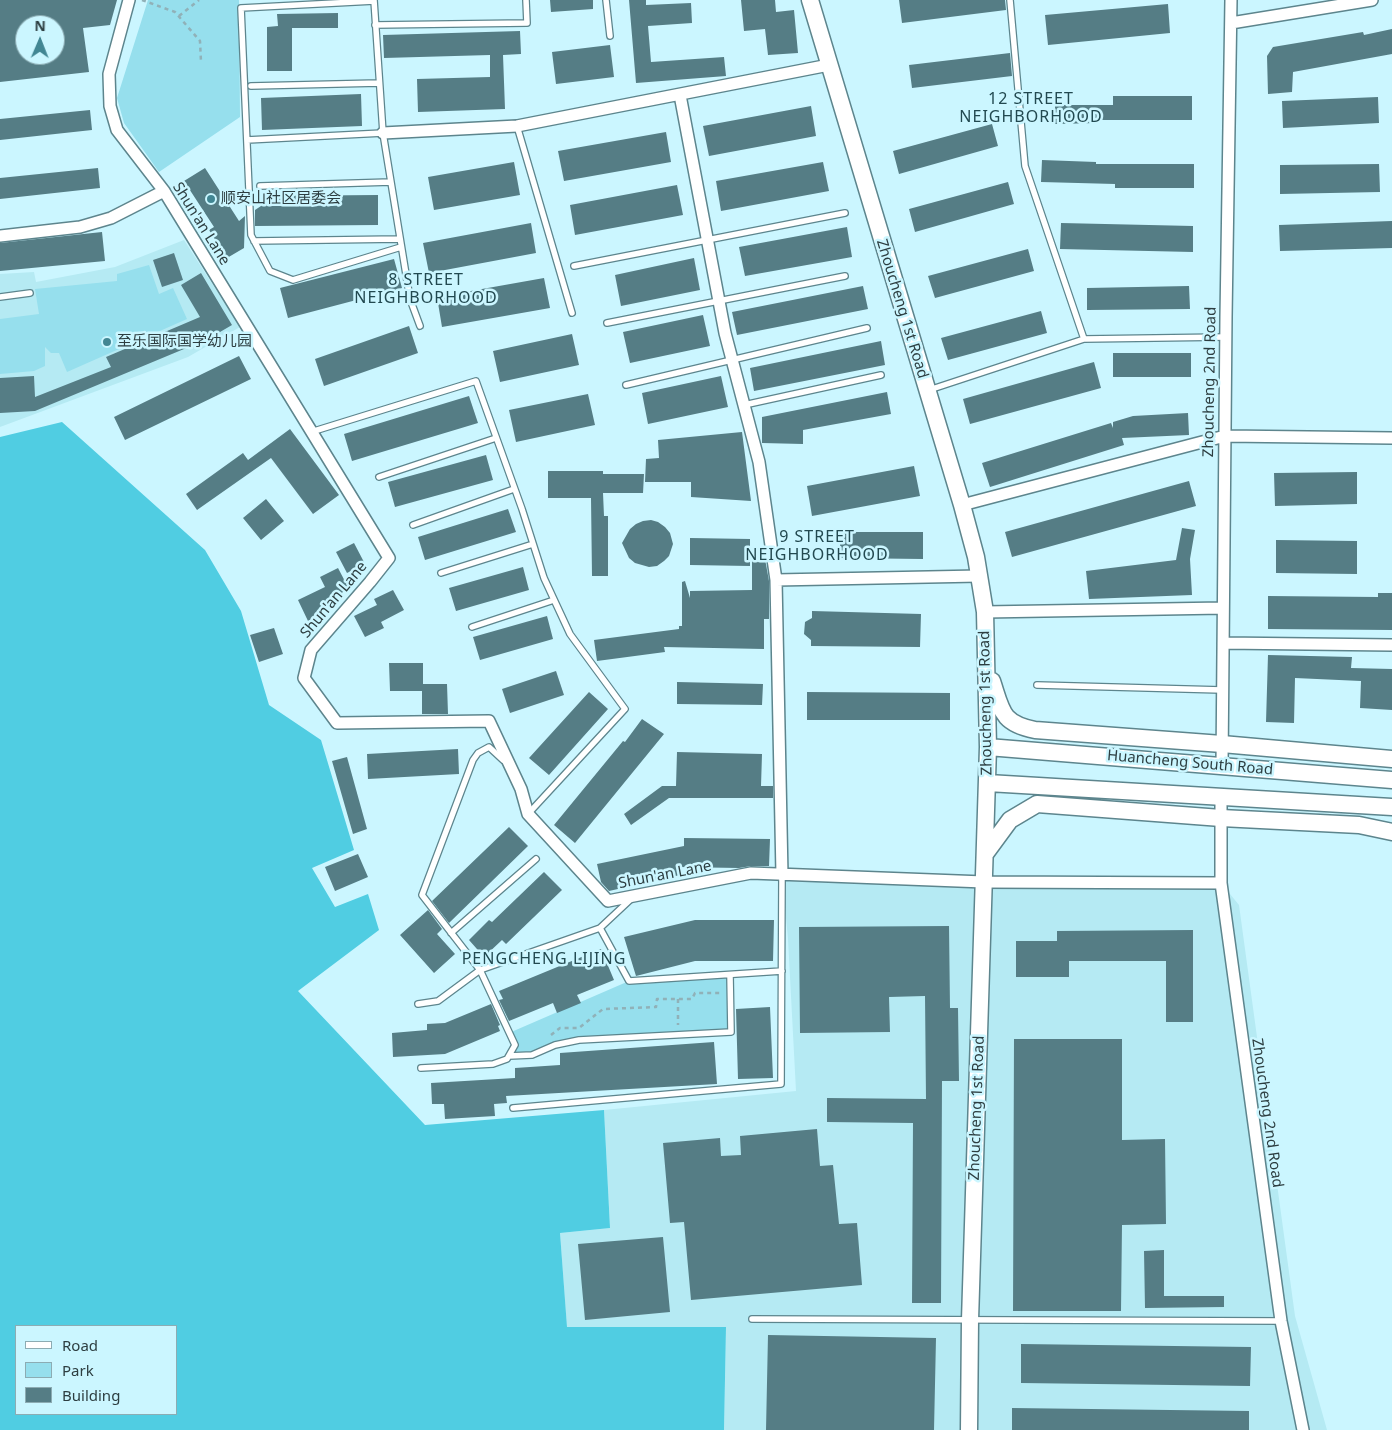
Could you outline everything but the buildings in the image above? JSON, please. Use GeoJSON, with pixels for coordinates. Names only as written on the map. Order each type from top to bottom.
{"type":"FeatureCollection","features":[{"type":"Feature","properties":{"kind":"street","name":"Shun'an Lane"},"geometry":{"type":"LineString","coordinates":[[129,0],[109,74],[110,106],[118,130],[164,191],[389,558],[310,650],[304,678],[337,723],[489,721],[521,789],[528,814],[608,901],[751,873],[984,882],[1221,884]]}},
{"type":"Feature","properties":{"kind":"street","name":"Zhoucheng 1st Road"},"geometry":{"type":"LineString","coordinates":[[810,0],[962,506],[976,557],[985,612],[988,783],[970,1320],[969,1430]]}},
{"type":"Feature","properties":{"kind":"street","name":"Zhoucheng 2nd Road"},"geometry":{"type":"LineString","coordinates":[[1222,765],[1231,0]]}},
{"type":"Feature","properties":{"kind":"street"},"geometry":{"type":"LineString","coordinates":[[1231,23],[1372,0]]}},
{"type":"Feature","properties":{"kind":"street"},"geometry":{"type":"LineString","coordinates":[[383,133],[517,126],[829,65]]}},
{"type":"Feature","properties":{"kind":"street"},"geometry":{"type":"LineString","coordinates":[[680,95],[718,300],[759,462],[776,580],[782,875]]}},
{"type":"Feature","properties":{"kind":"street"},"geometry":{"type":"LineString","coordinates":[[0,236],[80,227],[111,218],[164,191]]}},
{"type":"Feature","properties":{"kind":"street"},"geometry":{"type":"LineString","coordinates":[[962,506],[1225,436],[1392,438]]}},
{"type":"Feature","properties":{"kind":"street"},"geometry":{"type":"LineString","coordinates":[[776,580],[979,576]]}},
{"type":"Feature","properties":{"kind":"street"},"geometry":{"type":"LineString","coordinates":[[985,612],[1223,608]]}},
{"type":"Feature","properties":{"kind":"street"},"geometry":{"type":"LineString","coordinates":[[1223,643],[1392,645]]}},
{"type":"Feature","properties":{"kind":"street"},"geometry":{"type":"LineString","coordinates":[[986,662],[1002,713],[1018,726],[1036,730],[1392,759]]}},
{"type":"Feature","properties":{"kind":"street","name":"Huancheng South Road"},"geometry":{"type":"LineString","coordinates":[[988,747],[1392,780]]}},
{"type":"Feature","properties":{"kind":"street","name":"Huancheng South Road"},"geometry":{"type":"LineString","coordinates":[[988,783],[1392,807]]}},
{"type":"Feature","properties":{"kind":"street","name":"Zhoucheng 2nd Road"},"geometry":{"type":"LineString","coordinates":[[1221,797],[1221,884],[1281,1321],[1303,1430]]}},
{"type":"Feature","properties":{"kind":"street"},"geometry":{"type":"LineString","coordinates":[[985,854],[1010,820],[1038,804],[1221,818],[1359,825],[1392,832]]}},
{"type":"Feature","properties":{"kind":"lane"},"geometry":{"type":"LineString","coordinates":[[375,25],[527,23],[526,0]]}},
{"type":"Feature","properties":{"kind":"lane"},"geometry":{"type":"LineString","coordinates":[[606,0],[610,36]]}},
{"type":"Feature","properties":{"kind":"lane"},"geometry":{"type":"LineString","coordinates":[[1010,0],[1025,166],[1084,339]]}},
{"type":"Feature","properties":{"kind":"lane"},"geometry":{"type":"LineString","coordinates":[[402,247],[293,280],[270,271],[251,235],[241,8],[374,1],[383,133],[402,247],[410,299],[420,326]]}},
{"type":"Feature","properties":{"kind":"lane"},"geometry":{"type":"LineString","coordinates":[[251,86],[379,83]]}},
{"type":"Feature","properties":{"kind":"lane"},"geometry":{"type":"LineString","coordinates":[[517,126],[572,313]]}},
{"type":"Feature","properties":{"kind":"lane"},"geometry":{"type":"LineString","coordinates":[[247,140],[383,133]]}},
{"type":"Feature","properties":{"kind":"lane"},"geometry":{"type":"LineString","coordinates":[[260,186],[391,182]]}},
{"type":"Feature","properties":{"kind":"lane"},"geometry":{"type":"LineString","coordinates":[[574,266],[845,213]]}},
{"type":"Feature","properties":{"kind":"lane"},"geometry":{"type":"LineString","coordinates":[[254,240],[400,239]]}},
{"type":"Feature","properties":{"kind":"lane"},"geometry":{"type":"LineString","coordinates":[[607,323],[845,276]]}},
{"type":"Feature","properties":{"kind":"lane"},"geometry":{"type":"LineString","coordinates":[[0,297],[30,294]]}},
{"type":"Feature","properties":{"kind":"lane"},"geometry":{"type":"LineString","coordinates":[[626,385],[867,328]]}},
{"type":"Feature","properties":{"kind":"lane"},"geometry":{"type":"LineString","coordinates":[[927,391],[1084,339],[1226,338]]}},
{"type":"Feature","properties":{"kind":"lane"},"geometry":{"type":"LineString","coordinates":[[744,405],[881,376]]}},
{"type":"Feature","properties":{"kind":"lane"},"geometry":{"type":"LineString","coordinates":[[311,432],[476,381],[544,578],[570,634],[625,709],[528,814]]}},
{"type":"Feature","properties":{"kind":"lane"},"geometry":{"type":"LineString","coordinates":[[379,477],[496,438]]}},
{"type":"Feature","properties":{"kind":"lane"},"geometry":{"type":"LineString","coordinates":[[413,525],[514,489]]}},
{"type":"Feature","properties":{"kind":"lane"},"geometry":{"type":"LineString","coordinates":[[441,574],[533,544]]}},
{"type":"Feature","properties":{"kind":"lane"},"geometry":{"type":"LineString","coordinates":[[472,627],[554,600]]}},
{"type":"Feature","properties":{"kind":"lane"},"geometry":{"type":"LineString","coordinates":[[1037,684],[1222,690]]}},
{"type":"Feature","properties":{"kind":"lane"},"geometry":{"type":"LineString","coordinates":[[421,1068],[493,1064],[507,1059],[515,1044],[480,970],[422,895],[473,760],[478,753],[489,747],[512,771]]}},
{"type":"Feature","properties":{"kind":"lane"},"geometry":{"type":"LineString","coordinates":[[451,933],[536,859]]}},
{"type":"Feature","properties":{"kind":"lane"},"geometry":{"type":"LineString","coordinates":[[513,1108],[781,1084],[782,875]]}},
{"type":"Feature","properties":{"kind":"lane"},"geometry":{"type":"LineString","coordinates":[[418,1004],[438,1001],[480,970],[600,928],[633,896]]}},
{"type":"Feature","properties":{"kind":"lane"},"geometry":{"type":"LineString","coordinates":[[600,928],[629,981],[782,971]]}},
{"type":"Feature","properties":{"kind":"lane"},"geometry":{"type":"LineString","coordinates":[[509,1056],[532,1055],[555,1046],[579,1040],[732,1032],[730,975]]}},
{"type":"Feature","properties":{"kind":"lane"},"geometry":{"type":"LineString","coordinates":[[752,1319],[1281,1321]]}},
{"type":"Feature","properties":{"kind":"path"},"geometry":{"type":"LineString","coordinates":[[140,0],[175,12],[200,41],[201,62]]}},
{"type":"Feature","properties":{"kind":"path"},"geometry":{"type":"LineString","coordinates":[[178,16],[199,0]]}},
{"type":"Feature","properties":{"kind":"path"},"geometry":{"type":"LineString","coordinates":[[546,1038],[560,1028],[580,1028],[603,1009],[656,1007],[656,999],[692,999],[695,993],[730,993]]}},
{"type":"Feature","properties":{"kind":"path"},"geometry":{"type":"LineString","coordinates":[[678,999],[678,1035]]}},
{"type":"Feature","properties":{"kind":"shaded area","name":"至乐国际国学幼儿园"},"geometry":{"type":"Polygon","coordinates":[[[184,240],[240,327],[188,357],[0,427],[0,274],[34,272],[36,282],[115,267],[184,240]]]}},
{"type":"Feature","properties":{"kind":"shaded area"},"geometry":{"type":"Polygon","coordinates":[[[62,422],[205,550],[241,611],[269,705],[321,740],[354,850],[312,868],[335,907],[368,894],[379,930],[298,991],[425,1125],[604,1110],[610,1228],[560,1233],[567,1327],[726,1327],[724,1430],[0,1430],[0,437],[62,422]]]}},
{"type":"Feature","properties":{"kind":"shaded area"},"geometry":{"type":"Polygon","coordinates":[[[782,875],[1221,883],[1239,905],[1295,1316],[1327,1430],[724,1430],[726,1327],[567,1328],[560,1233],[610,1228],[604,1110],[796,1091],[788,939],[782,875]]]}},
{"type":"Feature","properties":{"kind":"green space"},"geometry":{"type":"Polygon","coordinates":[[[148,0],[239,0],[240,117],[159,172],[124,123],[117,98],[148,0]]]}},
{"type":"Feature","properties":{"kind":"green space"},"geometry":{"type":"Polygon","coordinates":[[[149,265],[159,294],[173,288],[187,319],[67,372],[59,353],[51,353],[45,347],[45,366],[34,371],[0,374],[0,319],[39,314],[35,289],[117,281],[117,274],[149,265]]]}},
{"type":"Feature","properties":{"kind":"green space"},"geometry":{"type":"Polygon","coordinates":[[[730,975],[731,1032],[579,1040],[555,1045],[532,1055],[509,1056],[515,1045],[509,1033],[629,981],[730,975]]]}},
{"type":"Feature","properties":{"kind":"place","name":"顺安山社区居委会"},"geometry":{"type":"Point","coordinates":[211,199]}},
{"type":"Feature","properties":{"kind":"place","name":"至乐国际国学幼儿园"},"geometry":{"type":"Point","coordinates":[107,342]}},
{"type":"Feature","properties":{"kind":"district","name":"12 STREET NEIGHBORHOOD"},"geometry":{"type":"Point","coordinates":[1031,108]}},
{"type":"Feature","properties":{"kind":"district","name":"8 STREET NEIGHBORHOOD"},"geometry":{"type":"Point","coordinates":[426,289]}},
{"type":"Feature","properties":{"kind":"district","name":"9 STREET NEIGHBORHOOD"},"geometry":{"type":"Point","coordinates":[817,546]}},
{"type":"Feature","properties":{"kind":"district","name":"PENGCHENG LIJING"},"geometry":{"type":"Point","coordinates":[544,959]}}]}
